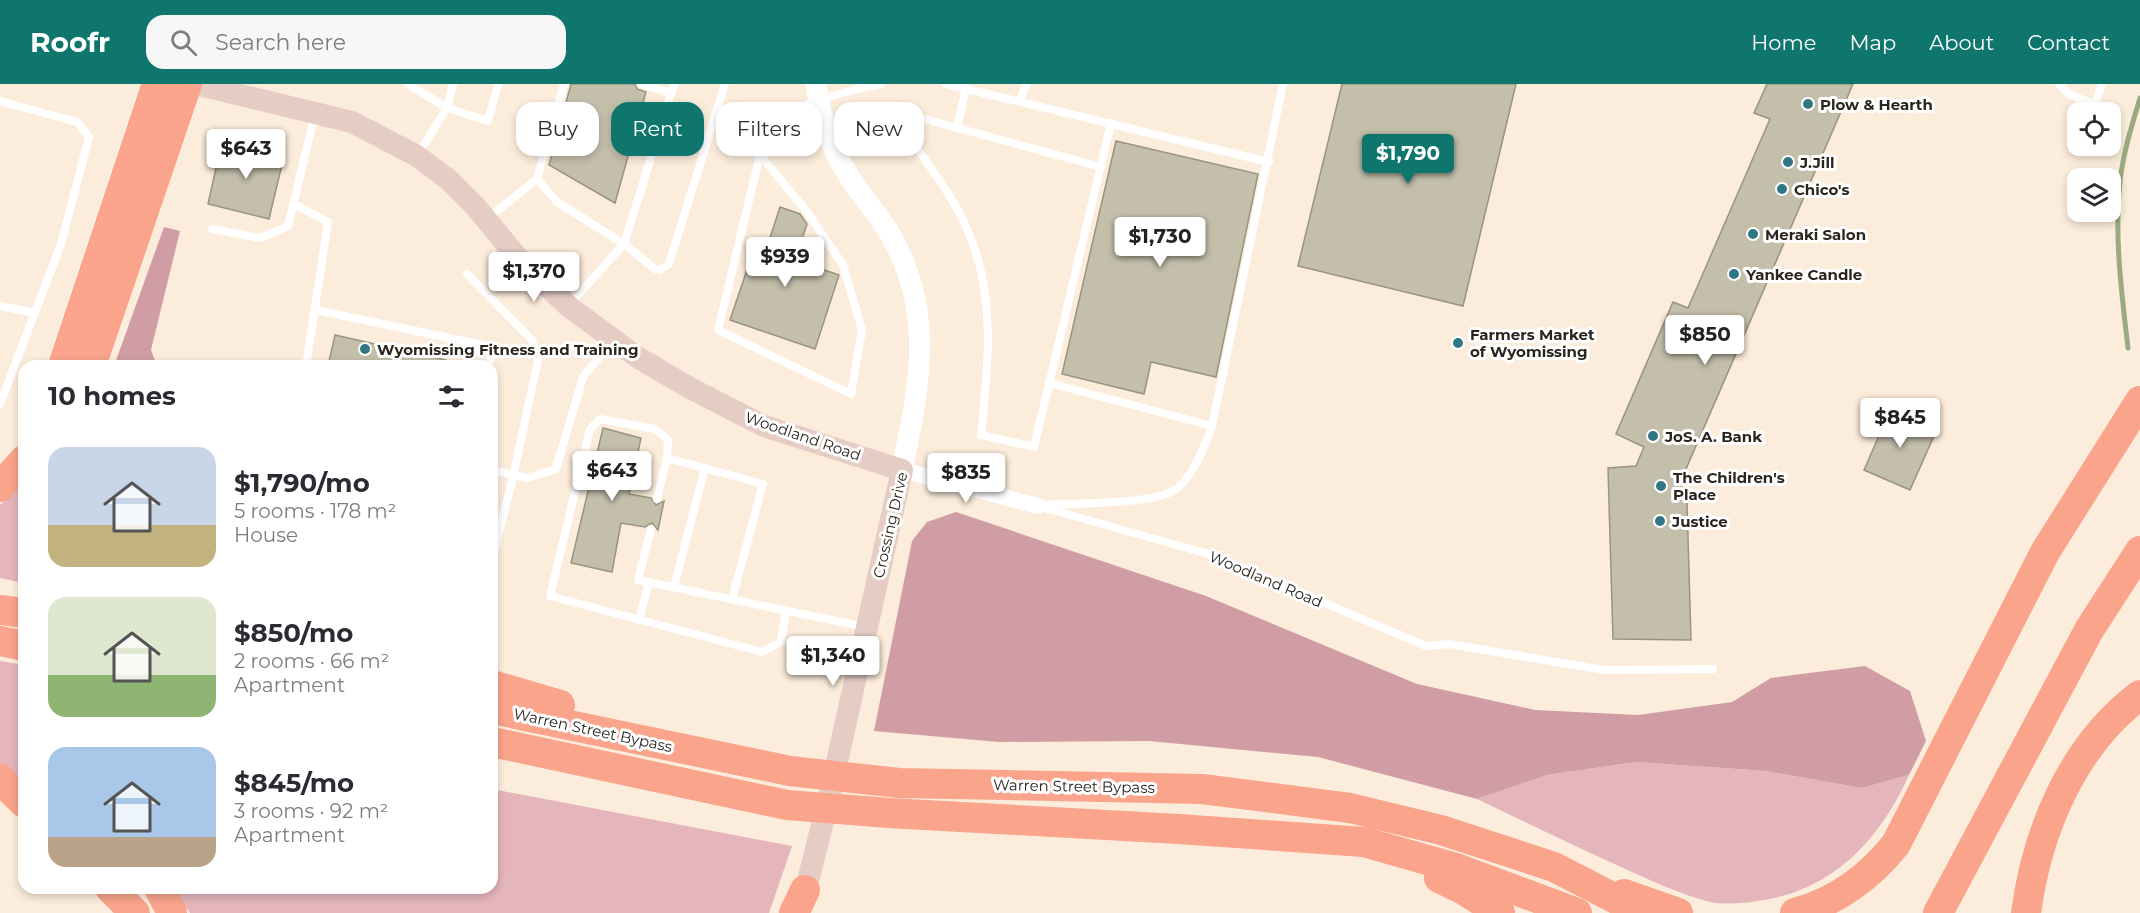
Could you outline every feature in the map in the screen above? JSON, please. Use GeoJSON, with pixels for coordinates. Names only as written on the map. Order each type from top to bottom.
{"type":"FeatureCollection","features":[{"type":"Feature","properties":{"kind":"highway"},"geometry":{"type":"LineString","coordinates":[[65,360],[157,84]]}},
{"type":"Feature","properties":{"kind":"highway"},"geometry":{"type":"LineString","coordinates":[[93,360],[187,84]]}},
{"type":"Feature","properties":{"kind":"highway"},"geometry":{"type":"LineString","coordinates":[[2084,489],[2140,384]]}},
{"type":"Feature","properties":{"kind":"highway"},"geometry":{"type":"LineString","coordinates":[[1795,913],[1842,893],[1875,868],[1896,844],[2045,552],[2140,401]]}},
{"type":"Feature","properties":{"kind":"highway"},"geometry":{"type":"LineString","coordinates":[[0,487],[18,467]]}},
{"type":"Feature","properties":{"kind":"highway"},"geometry":{"type":"LineString","coordinates":[[1938,913],[2089,630],[2140,551]]}},
{"type":"Feature","properties":{"kind":"highway"},"geometry":{"type":"LineString","coordinates":[[0,610],[18,613]]}},
{"type":"Feature","properties":{"kind":"highway"},"geometry":{"type":"LineString","coordinates":[[0,641],[18,645]]}},
{"type":"Feature","properties":{"kind":"highway"},"geometry":{"type":"LineString","coordinates":[[498,687],[746,762]]}},
{"type":"Feature","properties":{"kind":"highway"},"geometry":{"type":"LineString","coordinates":[[2026,913],[2043,834],[2065,786],[2095,739],[2140,695]]}},
{"type":"Feature","properties":{"kind":"highway","name":"Warren Street Bypass"},"geometry":{"type":"LineString","coordinates":[[498,710],[790,771],[899,783],[1202,789],[1350,808],[1441,831],[1554,867],[1643,913]]}},
{"type":"Feature","properties":{"kind":"highway"},"geometry":{"type":"LineString","coordinates":[[498,743],[773,802]]}},
{"type":"Feature","properties":{"kind":"highway"},"geometry":{"type":"LineString","coordinates":[[498,761],[654,791],[889,813],[1364,842],[1459,868],[1577,913]]}},
{"type":"Feature","properties":{"kind":"highway"},"geometry":{"type":"LineString","coordinates":[[0,779],[18,796]]}},
{"type":"Feature","properties":{"kind":"highway"},"geometry":{"type":"LineString","coordinates":[[1179,829],[1432,875],[1464,890],[1500,913]]}},
{"type":"Feature","properties":{"kind":"highway"},"geometry":{"type":"LineString","coordinates":[[1554,867],[1678,913]]}},
{"type":"Feature","properties":{"kind":"highway"},"geometry":{"type":"LineString","coordinates":[[116,894],[135,913]]}},
{"type":"Feature","properties":{"kind":"highway"},"geometry":{"type":"LineString","coordinates":[[162,894],[172,913]]}},
{"type":"Feature","properties":{"kind":"main road","name":"Woodland Road"},"geometry":{"type":"LineString","coordinates":[[195,84],[352,122],[417,156],[449,180],[486,219],[535,277],[567,306],[613,341],[690,388],[764,426],[902,470]]}},
{"type":"Feature","properties":{"kind":"main road","name":"Crossing Drive"},"geometry":{"type":"LineString","coordinates":[[800,905],[902,470]]}},
{"type":"Feature","properties":{"kind":"street","name":"Crossing Drive"},"geometry":{"type":"LineString","coordinates":[[817,93],[839,159],[890,234],[913,289],[922,349],[919,383],[902,470]]}},
{"type":"Feature","properties":{"kind":"street","name":"Woodland Road"},"geometry":{"type":"LineString","coordinates":[[902,470],[1038,506]]}},
{"type":"Feature","properties":{"kind":"lane"},"geometry":{"type":"LineString","coordinates":[[408,84],[447,108],[488,121],[498,84]]}},
{"type":"Feature","properties":{"kind":"lane"},"geometry":{"type":"LineString","coordinates":[[417,156],[447,108],[453,84]]}},
{"type":"Feature","properties":{"kind":"lane"},"geometry":{"type":"LineString","coordinates":[[486,219],[537,179],[564,84]]}},
{"type":"Feature","properties":{"kind":"lane"},"geometry":{"type":"LineString","coordinates":[[567,306],[624,244],[673,88],[641,84]]}},
{"type":"Feature","properties":{"kind":"lane"},"geometry":{"type":"LineString","coordinates":[[537,179],[556,202],[624,244],[655,269],[665,268],[669,264],[725,84]]}},
{"type":"Feature","properties":{"kind":"lane"},"geometry":{"type":"LineString","coordinates":[[803,102],[817,93],[881,84]]}},
{"type":"Feature","properties":{"kind":"lane"},"geometry":{"type":"LineString","coordinates":[[946,84],[1020,100],[1269,162]]}},
{"type":"Feature","properties":{"kind":"lane"},"geometry":{"type":"LineString","coordinates":[[1020,100],[1026,84]]}},
{"type":"Feature","properties":{"kind":"lane"},"geometry":{"type":"LineString","coordinates":[[1038,506],[1134,499],[1172,492],[1198,462],[1212,426],[1269,162],[1283,84]]}},
{"type":"Feature","properties":{"kind":"lane"},"geometry":{"type":"LineString","coordinates":[[2059,84],[2082,102]]}},
{"type":"Feature","properties":{"kind":"lane"},"geometry":{"type":"LineString","coordinates":[[2096,102],[2102,84]]}},
{"type":"Feature","properties":{"kind":"lane"},"geometry":{"type":"LineString","coordinates":[[957,128],[966,88]]}},
{"type":"Feature","properties":{"kind":"lane"},"geometry":{"type":"LineString","coordinates":[[0,101],[77,122],[89,137],[61,244],[0,404]]}},
{"type":"Feature","properties":{"kind":"lane"},"geometry":{"type":"LineString","coordinates":[[212,229],[260,238],[288,226],[315,113]]}},
{"type":"Feature","properties":{"kind":"lane"},"geometry":{"type":"LineString","coordinates":[[1101,167],[917,117],[901,123],[959,213],[971,236],[980,271],[987,306],[988,342],[981,435],[1034,447],[1101,167],[1111,123]]}},
{"type":"Feature","properties":{"kind":"lane"},"geometry":{"type":"LineString","coordinates":[[760,155],[808,213],[843,265],[862,330],[851,394],[718,330],[760,155]]}},
{"type":"Feature","properties":{"kind":"lane"},"geometry":{"type":"LineString","coordinates":[[294,204],[328,222],[307,360]]}},
{"type":"Feature","properties":{"kind":"lane"},"geometry":{"type":"LineString","coordinates":[[467,274],[532,340],[538,360],[498,536]]}},
{"type":"Feature","properties":{"kind":"lane"},"geometry":{"type":"LineString","coordinates":[[0,306],[35,313]]}},
{"type":"Feature","properties":{"kind":"lane"},"geometry":{"type":"LineString","coordinates":[[316,310],[487,346],[490,360]]}},
{"type":"Feature","properties":{"kind":"lane"},"geometry":{"type":"LineString","coordinates":[[498,472],[513,477],[527,478],[556,469],[583,377],[613,341]]}},
{"type":"Feature","properties":{"kind":"lane"},"geometry":{"type":"LineString","coordinates":[[1049,383],[1212,426]]}},
{"type":"Feature","properties":{"kind":"lane"},"geometry":{"type":"LineString","coordinates":[[657,499],[667,458],[668,441],[655,429],[600,419],[590,429],[550,596],[762,652],[781,642],[786,610]]}},
{"type":"Feature","properties":{"kind":"lane"},"geometry":{"type":"LineString","coordinates":[[667,458],[763,484],[732,599]]}},
{"type":"Feature","properties":{"kind":"lane"},"geometry":{"type":"LineString","coordinates":[[674,587],[705,468]]}},
{"type":"Feature","properties":{"kind":"lane","name":"Woodland Road"},"geometry":{"type":"LineString","coordinates":[[1038,506],[1212,555],[1426,646],[1449,644],[1604,669],[1713,669]]}},
{"type":"Feature","properties":{"kind":"lane"},"geometry":{"type":"LineString","coordinates":[[651,529],[638,579],[867,627]]}},
{"type":"Feature","properties":{"kind":"lane"},"geometry":{"type":"LineString","coordinates":[[639,620],[649,582]]}},
{"type":"Feature","properties":{"kind":"shaded area"},"geometry":{"type":"Polygon","coordinates":[[[164,227],[180,231],[151,350],[155,360],[116,360],[164,227]]]}},
{"type":"Feature","properties":{"kind":"shaded area"},"geometry":{"type":"Polygon","coordinates":[[[18,488],[18,582],[0,578],[0,505],[18,488]]]}},
{"type":"Feature","properties":{"kind":"shaded area"},"geometry":{"type":"Polygon","coordinates":[[[956,512],[1206,596],[1417,684],[1535,710],[1638,715],[1732,702],[1771,678],[1865,666],[1910,691],[1926,741],[1909,775],[1862,788],[1766,771],[1636,762],[1547,775],[1477,799],[1318,757],[1149,741],[999,742],[874,731],[912,541],[927,522],[956,512]]]}},
{"type":"Feature","properties":{"kind":"shaded area"},"geometry":{"type":"Polygon","coordinates":[[[0,661],[18,664],[18,784],[0,767],[0,661]]]}},
{"type":"Feature","properties":{"kind":"shaded area"},"geometry":{"type":"Polygon","coordinates":[[[1636,762],[1766,771],[1862,788],[1909,775],[1884,820],[1852,857],[1833,872],[1812,885],[1789,894],[1737,903],[1710,902],[1676,891],[1477,799],[1547,775],[1636,762]]]}},
{"type":"Feature","properties":{"kind":"shaded area"},"geometry":{"type":"Polygon","coordinates":[[[498,790],[792,846],[769,913],[190,913],[178,894],[498,894],[498,790]]]}},
{"type":"Feature","properties":{"kind":"building"},"geometry":{"type":"Polygon","coordinates":[[[571,84],[635,84],[637,89],[646,92],[643,102],[611,102],[611,156],[628,156],[615,203],[549,165],[551,156],[599,156],[599,102],[566,102],[571,84]]]}},
{"type":"Feature","properties":{"kind":"building"},"geometry":{"type":"Polygon","coordinates":[[[1342,84],[1516,84],[1463,306],[1298,266],[1342,84]]]}},
{"type":"Feature","properties":{"kind":"building"},"geometry":{"type":"Polygon","coordinates":[[[1767,84],[1853,84],[1686,469],[1691,640],[1613,639],[1608,468],[1636,466],[1644,447],[1616,434],[1673,302],[1688,308],[1770,119],[1754,113],[1767,84]]]}},
{"type":"Feature","properties":{"kind":"building"},"geometry":{"type":"Polygon","coordinates":[[[222,141],[284,156],[269,219],[208,204],[222,141]]]}},
{"type":"Feature","properties":{"kind":"building"},"geometry":{"type":"Polygon","coordinates":[[[1116,141],[1258,174],[1216,377],[1151,362],[1144,394],[1062,374],[1116,141]]]}},
{"type":"Feature","properties":{"kind":"building"},"geometry":{"type":"Polygon","coordinates":[[[780,207],[800,214],[807,224],[795,260],[839,275],[815,349],[730,320],[752,255],[765,253],[780,207]]]}},
{"type":"Feature","properties":{"kind":"building","name":"Wyomissing Fitness and Training"},"geometry":{"type":"Polygon","coordinates":[[[335,335],[446,360],[329,360],[335,335]]]}},
{"type":"Feature","properties":{"kind":"building"},"geometry":{"type":"Polygon","coordinates":[[[1891,408],[1937,429],[1910,490],[1864,470],[1891,408]]]}},
{"type":"Feature","properties":{"kind":"building"},"geometry":{"type":"Polygon","coordinates":[[[603,428],[641,438],[629,494],[651,498],[656,505],[664,501],[658,530],[652,523],[645,527],[621,523],[612,572],[571,563],[603,428]]]}},
{"type":"Feature","properties":{"kind":"waterway"},"geometry":{"type":"LineString","coordinates":[[2128,348],[2120,270],[2118,212],[2124,156],[2140,98]]}},
{"type":"Feature","properties":{"kind":"place","name":"Plow & Hearth"},"geometry":{"type":"Point","coordinates":[1808,104]}},
{"type":"Feature","properties":{"kind":"place","name":"J.Jill"},"geometry":{"type":"Point","coordinates":[1788,162]}},
{"type":"Feature","properties":{"kind":"place","name":"Chico's"},"geometry":{"type":"Point","coordinates":[1782,189]}},
{"type":"Feature","properties":{"kind":"place","name":"Meraki Salon"},"geometry":{"type":"Point","coordinates":[1753,234]}},
{"type":"Feature","properties":{"kind":"place","name":"Yankee Candle"},"geometry":{"type":"Point","coordinates":[1734,274]}},
{"type":"Feature","properties":{"kind":"place","name":"Farmers Market of Wyomissing"},"geometry":{"type":"Point","coordinates":[1458,343]}},
{"type":"Feature","properties":{"kind":"place","name":"Wyomissing Fitness and Training"},"geometry":{"type":"Point","coordinates":[365,349]}},
{"type":"Feature","properties":{"kind":"place","name":"JoS. A. Bank"},"geometry":{"type":"Point","coordinates":[1653,436]}},
{"type":"Feature","properties":{"kind":"place","name":"The Children's Place"},"geometry":{"type":"Point","coordinates":[1661,486]}},
{"type":"Feature","properties":{"kind":"place","name":"Justice"},"geometry":{"type":"Point","coordinates":[1660,521]}}]}
